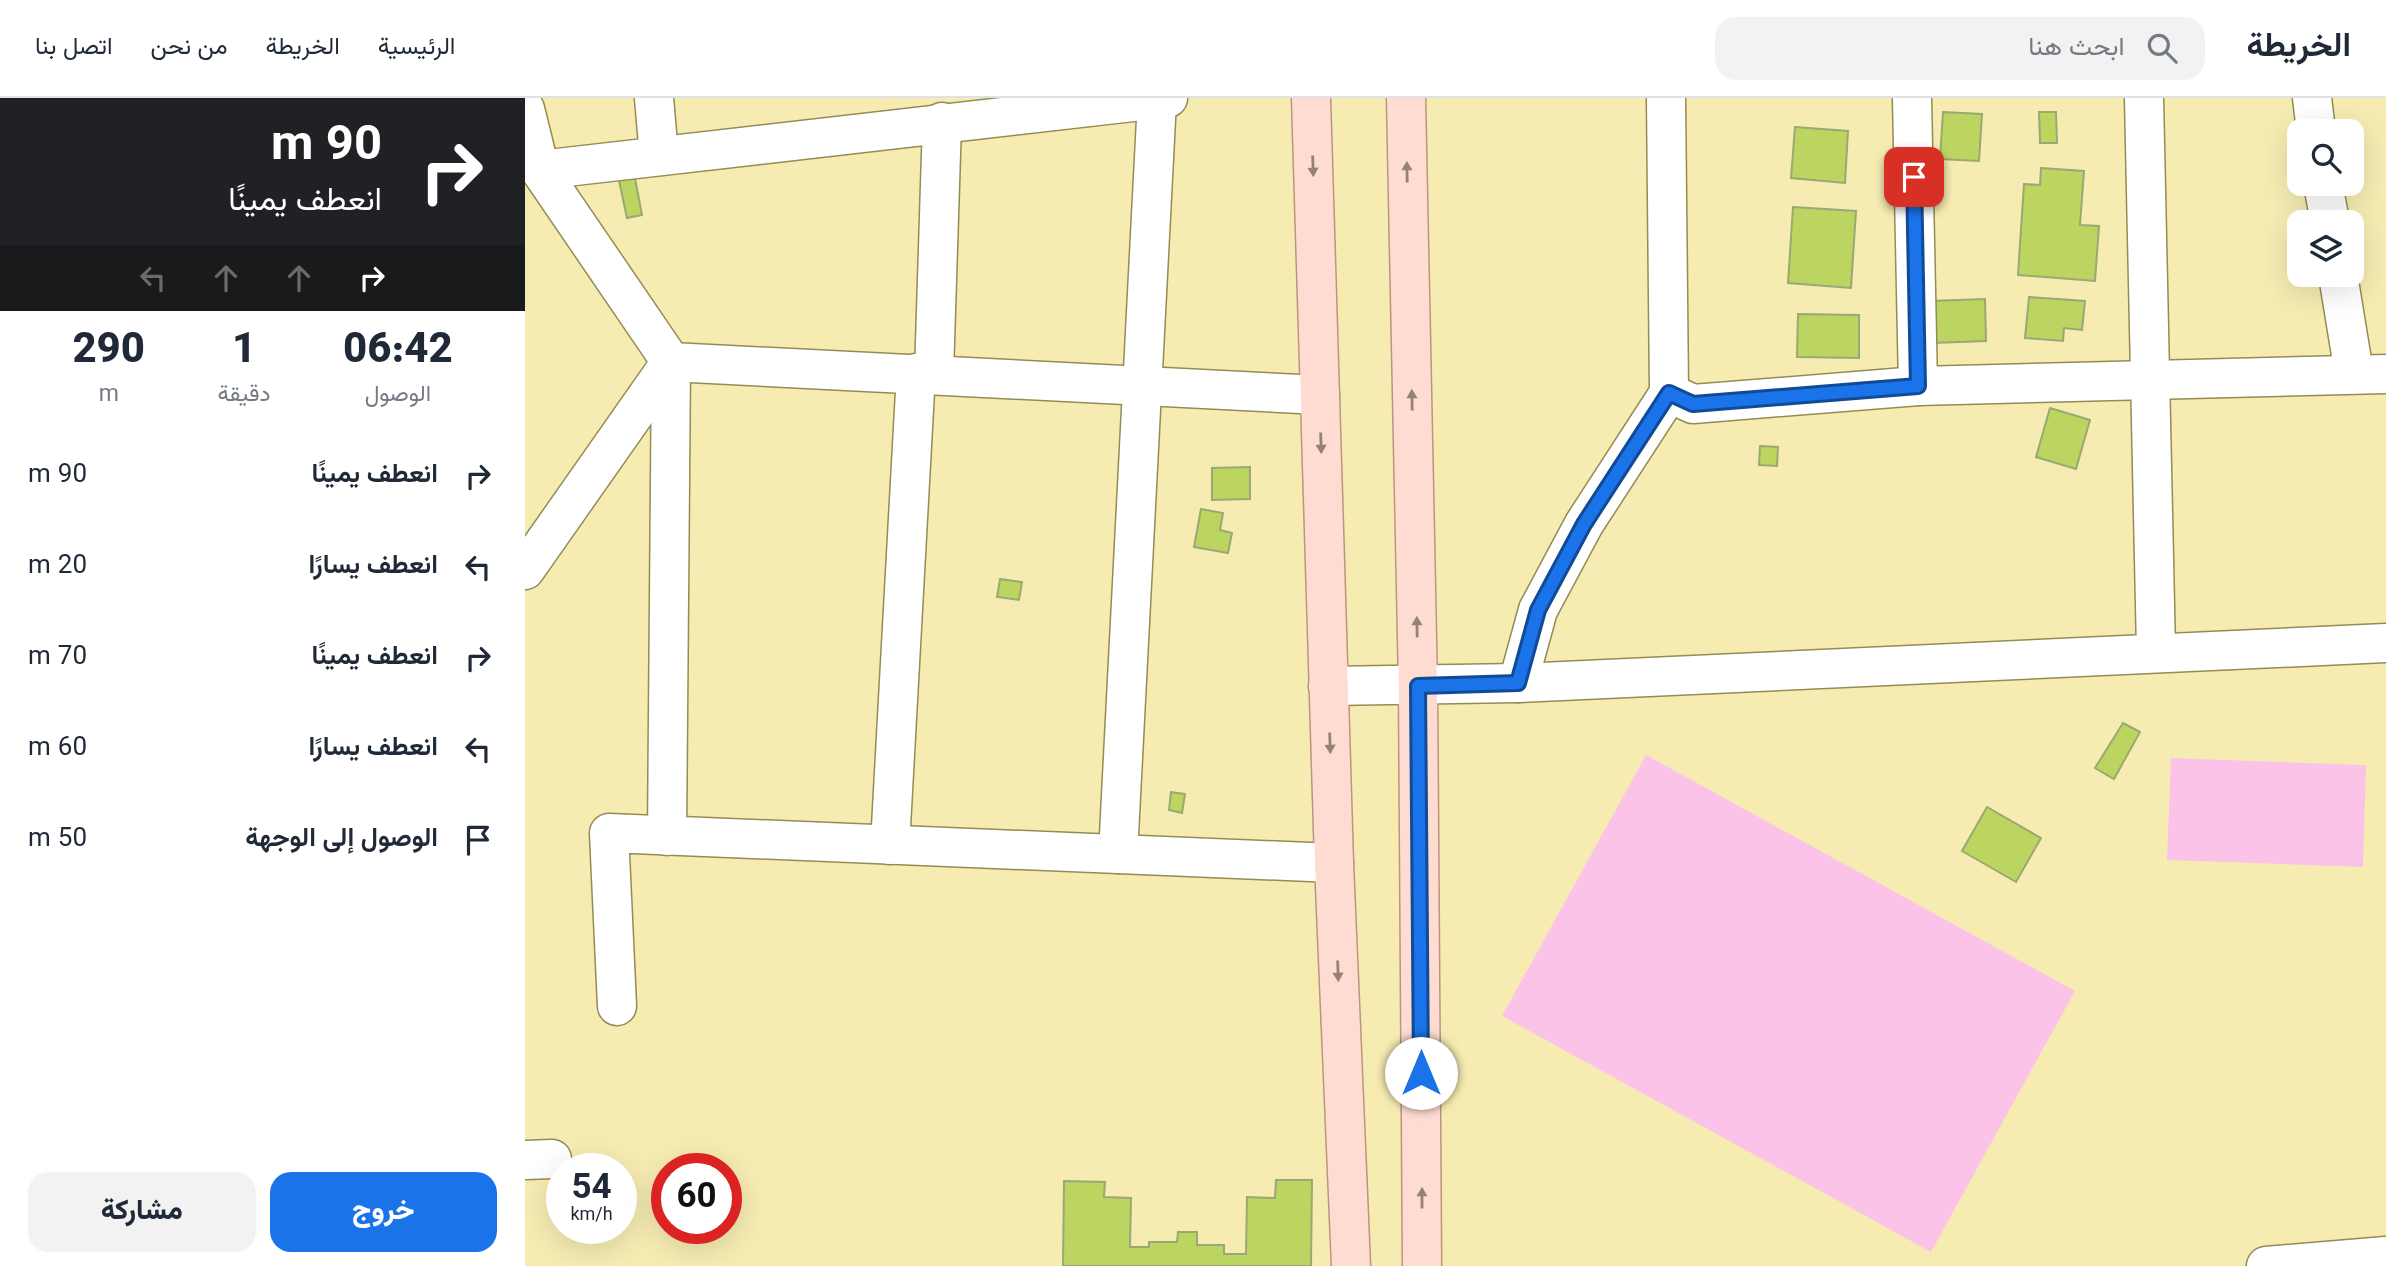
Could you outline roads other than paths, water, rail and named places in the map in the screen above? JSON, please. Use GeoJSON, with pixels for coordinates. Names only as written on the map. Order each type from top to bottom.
{"type":"FeatureCollection","features":[{"type":"Feature","properties":{"kind":"main road"},"geometry":{"type":"LineString","coordinates":[[1311,98],[1334,863],[1351,1266]]}},
{"type":"Feature","properties":{"kind":"main road"},"geometry":{"type":"LineString","coordinates":[[1406,98],[1418,686],[1422,1266]]}},
{"type":"Feature","properties":{"kind":"street"},"geometry":{"type":"LineString","coordinates":[[654,98],[659,156]]}},
{"type":"Feature","properties":{"kind":"street"},"geometry":{"type":"LineString","coordinates":[[1518,683],[1538,610],[1584,524],[1669,393],[1666,98]]}},
{"type":"Feature","properties":{"kind":"street"},"geometry":{"type":"LineString","coordinates":[[1912,98],[1918,386]]}},
{"type":"Feature","properties":{"kind":"street"},"geometry":{"type":"LineString","coordinates":[[2144,98],[2156,651]]}},
{"type":"Feature","properties":{"kind":"street"},"geometry":{"type":"LineString","coordinates":[[2312,98],[2315,119]]}},
{"type":"Feature","properties":{"kind":"street"},"geometry":{"type":"LineString","coordinates":[[540,170],[1162,99],[1143,388],[1118,854]]}},
{"type":"Feature","properties":{"kind":"street"},"geometry":{"type":"LineString","coordinates":[[525,109],[540,170],[671,362],[667,836]]}},
{"type":"Feature","properties":{"kind":"street"},"geometry":{"type":"LineString","coordinates":[[890,845],[942,122]]}},
{"type":"Feature","properties":{"kind":"street"},"geometry":{"type":"LineString","coordinates":[[1669,393],[1693,404],[1918,386],[2370,374],[2342,287]]}},
{"type":"Feature","properties":{"kind":"street"},"geometry":{"type":"LineString","coordinates":[[671,362],[1320,395]]}},
{"type":"Feature","properties":{"kind":"street"},"geometry":{"type":"LineString","coordinates":[[525,570],[671,362]]}},
{"type":"Feature","properties":{"kind":"street"},"geometry":{"type":"LineString","coordinates":[[1328,686],[1518,683],[2156,651],[2386,643]]}},
{"type":"Feature","properties":{"kind":"street"},"geometry":{"type":"LineString","coordinates":[[617,1006],[609,833],[1334,863]]}},
{"type":"Feature","properties":{"kind":"street"},"geometry":{"type":"LineString","coordinates":[[2266,1266],[2375,1260]]}}]}
